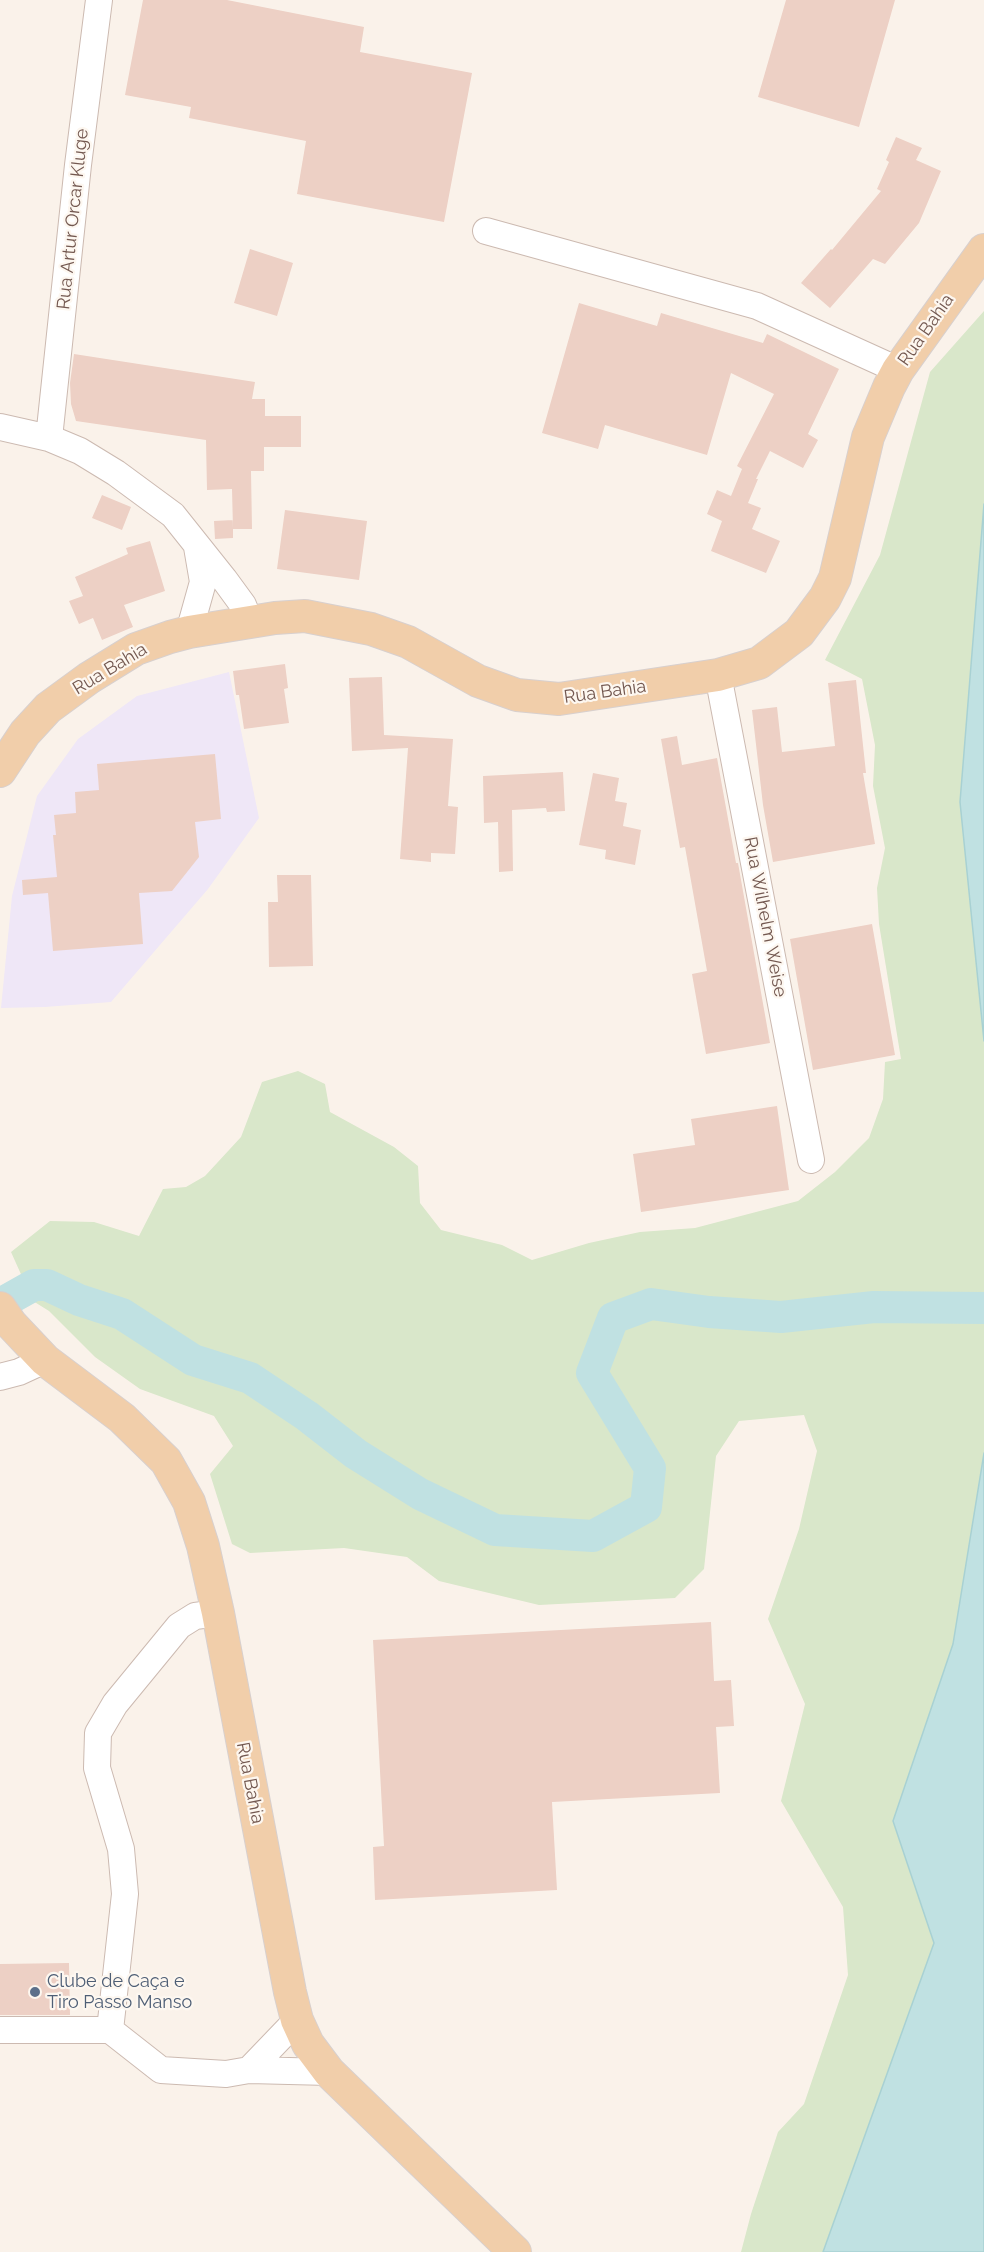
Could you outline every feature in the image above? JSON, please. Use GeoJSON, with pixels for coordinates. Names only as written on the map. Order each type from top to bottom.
{"type":"FeatureCollection","features":[{"type":"Feature","properties":{"kind":"main road","name":"Rua Bahia"},"geometry":{"type":"LineString","coordinates":[[0,771],[25,733],[48,708],[136,649],[189,632],[250,622],[304,616],[370,629],[408,642],[477,681],[517,695],[559,699],[718,675],[759,663],[799,633],[825,598],[835,578],[868,437],[898,370],[984,250]]}},
{"type":"Feature","properties":{"kind":"main road","name":"Rua Bahia"},"geometry":{"type":"LineString","coordinates":[[6,1316],[45,1360],[122,1418],[166,1461],[189,1502],[203,1546],[218,1613],[290,1992],[297,2020],[308,2044],[329,2072],[514,2252]]}},
{"type":"Feature","properties":{"kind":"street","name":"Rua Artur Orcar Kluge"},"geometry":{"type":"LineString","coordinates":[[49,438],[78,165],[99,0]]}},
{"type":"Feature","properties":{"kind":"street"},"geometry":{"type":"LineString","coordinates":[[486,231],[757,306],[898,370]]}},
{"type":"Feature","properties":{"kind":"street"},"geometry":{"type":"LineString","coordinates":[[0,427],[49,438],[80,451],[116,473],[173,515],[196,543],[214,581],[243,605],[250,622]]}},
{"type":"Feature","properties":{"kind":"street"},"geometry":{"type":"LineString","coordinates":[[189,632],[214,581]]}},
{"type":"Feature","properties":{"kind":"street","name":"Rua Wilhelm Weise"},"geometry":{"type":"LineString","coordinates":[[718,675],[811,1160]]}},
{"type":"Feature","properties":{"kind":"street"},"geometry":{"type":"LineString","coordinates":[[0,1377],[19,1372],[45,1360]]}},
{"type":"Feature","properties":{"kind":"street"},"geometry":{"type":"LineString","coordinates":[[110,2030],[125,1894],[121,1849],[97,1768],[98,1732],[115,1704],[179,1626],[195,1616],[218,1613]]}},
{"type":"Feature","properties":{"kind":"street"},"geometry":{"type":"LineString","coordinates":[[249,2070],[297,2020]]}},
{"type":"Feature","properties":{"kind":"street"},"geometry":{"type":"LineString","coordinates":[[0,2030],[110,2030],[161,2070],[226,2074],[249,2070],[329,2072]]}},
{"type":"Feature","properties":{"kind":"shaded area"},"geometry":{"type":"Polygon","coordinates":[[[229,672],[259,818],[208,889],[111,1002],[1,1008],[12,896],[37,796],[78,739],[137,696],[229,672]]]}},
{"type":"Feature","properties":{"kind":"green space"},"geometry":{"type":"Polygon","coordinates":[[[984,311],[984,504],[960,802],[984,1041],[984,1453],[953,1644],[893,1821],[934,1943],[823,2252],[741,2252],[778,2132],[804,2104],[848,1975],[843,1907],[781,1801],[805,1704],[768,1619],[799,1529],[817,1451],[804,1415],[739,1421],[716,1456],[704,1569],[675,1598],[539,1605],[439,1581],[407,1557],[344,1548],[250,1553],[232,1544],[210,1474],[233,1446],[214,1416],[140,1389],[95,1357],[49,1311],[33,1301],[11,1252],[50,1221],[94,1222],[139,1236],[163,1189],[186,1187],[205,1176],[241,1137],[262,1082],[298,1071],[325,1084],[330,1112],[394,1147],[418,1166],[420,1203],[441,1230],[502,1245],[532,1260],[589,1243],[640,1232],[695,1228],[798,1201],[835,1172],[869,1138],[883,1099],[885,1062],[901,1059],[879,924],[877,888],[885,848],[873,786],[875,745],[862,679],[825,660],[880,555],[930,372],[984,311]]]}},
{"type":"Feature","properties":{"kind":"water"},"geometry":{"type":"Polygon","coordinates":[[[984,504],[984,1041],[960,802],[984,504]]]}},
{"type":"Feature","properties":{"kind":"water"},"geometry":{"type":"Polygon","coordinates":[[[984,1453],[984,2252],[823,2252],[934,1943],[893,1821],[953,1644],[984,1453]]]}},
{"type":"Feature","properties":{"kind":"building"},"geometry":{"type":"Polygon","coordinates":[[[143,0],[227,0],[364,27],[360,52],[472,73],[444,222],[297,194],[306,141],[189,118],[191,107],[125,95],[143,0]]]}},
{"type":"Feature","properties":{"kind":"building"},"geometry":{"type":"Polygon","coordinates":[[[786,0],[895,0],[859,127],[758,97],[786,0]]]}},
{"type":"Feature","properties":{"kind":"building"},"geometry":{"type":"Polygon","coordinates":[[[896,137],[922,148],[916,160],[941,171],[919,223],[885,264],[873,259],[830,308],[801,283],[881,191],[877,189],[889,162],[886,160],[896,137]]]}},
{"type":"Feature","properties":{"kind":"building"},"geometry":{"type":"Polygon","coordinates":[[[250,249],[293,263],[277,316],[234,303],[250,249]]]}},
{"type":"Feature","properties":{"kind":"building"},"geometry":{"type":"Polygon","coordinates":[[[579,303],[657,326],[661,313],[763,343],[767,334],[839,369],[808,434],[818,440],[803,468],[770,451],[756,479],[758,479],[748,503],[761,508],[752,529],[780,541],[766,573],[711,551],[722,521],[707,514],[717,490],[731,496],[742,469],[737,466],[774,394],[731,373],[707,455],[605,425],[598,449],[542,433],[579,303]]]}},
{"type":"Feature","properties":{"kind":"building"},"geometry":{"type":"Polygon","coordinates":[[[74,354],[255,382],[252,399],[265,399],[265,416],[301,416],[301,447],[264,447],[264,471],[251,471],[252,529],[233,529],[232,489],[207,490],[206,440],[76,421],[71,404],[70,383],[74,354]]]}},
{"type":"Feature","properties":{"kind":"building"},"geometry":{"type":"Polygon","coordinates":[[[102,495],[131,507],[122,530],[92,518],[102,495]]]}},
{"type":"Feature","properties":{"kind":"building"},"geometry":{"type":"Polygon","coordinates":[[[285,510],[367,521],[359,580],[277,569],[285,510]]]}},
{"type":"Feature","properties":{"kind":"building"},"geometry":{"type":"Polygon","coordinates":[[[233,520],[233,538],[215,539],[214,521],[233,520]]]}},
{"type":"Feature","properties":{"kind":"building"},"geometry":{"type":"Polygon","coordinates":[[[150,541],[165,591],[124,605],[133,627],[102,640],[93,618],[79,624],[69,601],[83,596],[75,577],[128,554],[126,548],[150,541]]]}},
{"type":"Feature","properties":{"kind":"building"},"geometry":{"type":"Polygon","coordinates":[[[285,664],[288,688],[284,689],[289,723],[244,729],[233,671],[285,664]]]}},
{"type":"Feature","properties":{"kind":"building"},"geometry":{"type":"Polygon","coordinates":[[[382,677],[384,735],[453,739],[448,806],[458,807],[455,854],[431,853],[431,862],[400,859],[408,748],[352,751],[349,678],[382,677]]]}},
{"type":"Feature","properties":{"kind":"building"},"geometry":{"type":"Polygon","coordinates":[[[856,680],[866,773],[863,773],[875,844],[773,862],[763,805],[752,710],[777,707],[782,752],[835,746],[828,683],[856,680]]]}},
{"type":"Feature","properties":{"kind":"building"},"geometry":{"type":"Polygon","coordinates":[[[677,736],[682,765],[717,758],[770,1043],[706,1054],[692,974],[707,971],[685,847],[680,848],[661,739],[677,736]]]}},
{"type":"Feature","properties":{"kind":"building"},"geometry":{"type":"Polygon","coordinates":[[[215,754],[221,819],[195,822],[199,857],[172,891],[139,893],[143,944],[53,951],[48,893],[23,895],[22,880],[57,877],[53,835],[56,835],[54,815],[76,813],[75,792],[99,790],[97,764],[215,754]]]}},
{"type":"Feature","properties":{"kind":"building"},"geometry":{"type":"Polygon","coordinates":[[[563,772],[565,811],[547,812],[546,808],[512,810],[513,871],[499,872],[498,822],[484,823],[483,776],[563,772]]]}},
{"type":"Feature","properties":{"kind":"building"},"geometry":{"type":"Polygon","coordinates":[[[593,773],[619,778],[615,801],[627,803],[623,826],[641,830],[635,865],[605,859],[606,850],[579,845],[593,773]]]}},
{"type":"Feature","properties":{"kind":"building"},"geometry":{"type":"Polygon","coordinates":[[[277,875],[311,875],[313,966],[269,967],[268,902],[278,902],[277,875]]]}},
{"type":"Feature","properties":{"kind":"building"},"geometry":{"type":"Polygon","coordinates":[[[872,924],[895,1055],[813,1070],[790,939],[872,924]]]}},
{"type":"Feature","properties":{"kind":"building"},"geometry":{"type":"Polygon","coordinates":[[[777,1106],[789,1190],[641,1212],[633,1154],[695,1145],[691,1119],[777,1106]]]}},
{"type":"Feature","properties":{"kind":"building"},"geometry":{"type":"Polygon","coordinates":[[[711,1622],[714,1681],[731,1680],[734,1726],[716,1727],[720,1793],[552,1802],[557,1890],[375,1900],[373,1847],[384,1846],[373,1640],[711,1622]]]}},
{"type":"Feature","properties":{"kind":"building","name":"Clube de Caça e Tiro Passo Manso"},"geometry":{"type":"Polygon","coordinates":[[[69,1963],[70,2015],[0,2015],[0,1964],[69,1963]]]}},
{"type":"Feature","properties":{"kind":"waterway"},"geometry":{"type":"LineString","coordinates":[[0,1304],[34,1285],[47,1285],[79,1300],[122,1314],[193,1360],[250,1378],[307,1416],[356,1454],[420,1494],[495,1530],[593,1536],[646,1507],[650,1468],[592,1373],[613,1318],[651,1304],[709,1312],[781,1317],[874,1307],[984,1308]]}},
{"type":"Feature","properties":{"kind":"place","name":"Clube de Caça e Tiro Passo Manso"},"geometry":{"type":"Point","coordinates":[35,1992]}}]}
